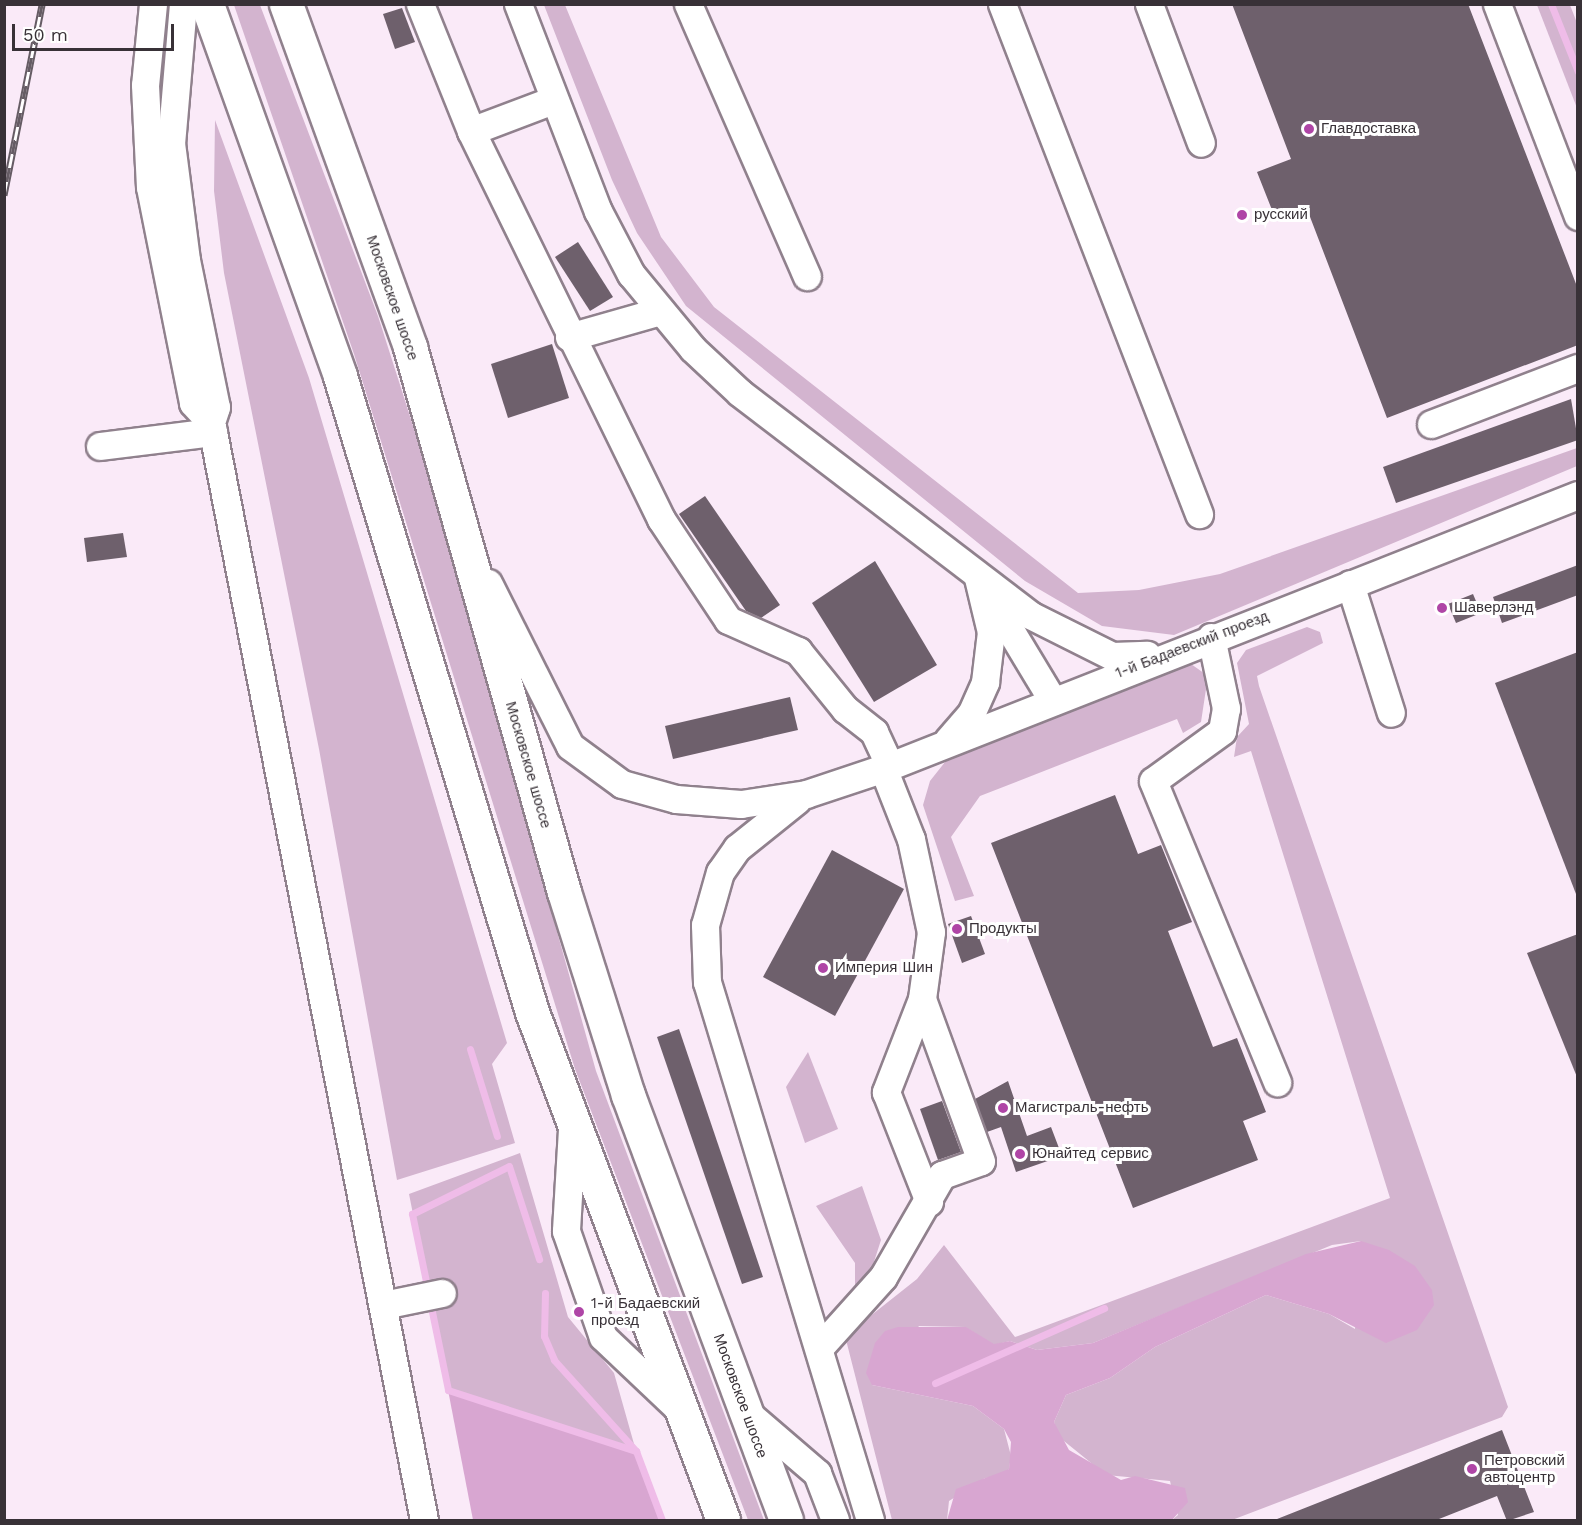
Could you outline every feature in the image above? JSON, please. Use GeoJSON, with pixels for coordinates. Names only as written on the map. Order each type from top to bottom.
{"type":"FeatureCollection","features":[{"type":"Feature","properties":{"kind":"highway","name":"Московское шоссе"},"geometry":{"type":"LineString","coordinates":[[286,4],[410,346],[564,892],[628,1095],[786,1521]]}},
{"type":"Feature","properties":{"kind":"highway"},"geometry":{"type":"LineString","coordinates":[[212,17],[340,376],[532,1012],[572,1129],[723,1521]]}},
{"type":"Feature","properties":{"kind":"street"},"geometry":{"type":"LineString","coordinates":[[153,4],[145,85],[150,187],[193,403],[212,427]]}},
{"type":"Feature","properties":{"kind":"street"},"geometry":{"type":"LineString","coordinates":[[183,4],[171,143],[186,260],[216,407],[212,427],[424,1521]]}},
{"type":"Feature","properties":{"kind":"street"},"geometry":{"type":"LineString","coordinates":[[420,4],[471,131],[569,337],[661,519],[728,620],[798,651],[845,710],[874,732],[926,891],[931,932],[922,999],[886,1092],[929,1202]]}},
{"type":"Feature","properties":{"kind":"street"},"geometry":{"type":"LineString","coordinates":[[518,4],[553,100],[598,211],[631,274],[660,312],[740,393],[978,578],[1076,643],[1112,656],[1164,655]]}},
{"type":"Feature","properties":{"kind":"street"},"geometry":{"type":"LineString","coordinates":[[688,4],[807,276]]}},
{"type":"Feature","properties":{"kind":"street"},"geometry":{"type":"LineString","coordinates":[[1002,4],[1199,514]]}},
{"type":"Feature","properties":{"kind":"street"},"geometry":{"type":"LineString","coordinates":[[1149,4],[1201,144]]}},
{"type":"Feature","properties":{"kind":"street"},"geometry":{"type":"LineString","coordinates":[[1497,4],[1578,216]]}},
{"type":"Feature","properties":{"kind":"street"},"geometry":{"type":"LineString","coordinates":[[471,131],[553,100]]}},
{"type":"Feature","properties":{"kind":"street"},"geometry":{"type":"LineString","coordinates":[[569,337],[660,312]]}},
{"type":"Feature","properties":{"kind":"street"},"geometry":{"type":"LineString","coordinates":[[1431,424],[1578,368]]}},
{"type":"Feature","properties":{"kind":"street"},"geometry":{"type":"LineString","coordinates":[[100,446],[212,427]]}},
{"type":"Feature","properties":{"kind":"street","name":"1-й Бадаевский проезд"},"geometry":{"type":"LineString","coordinates":[[806,794],[943,745],[1164,655],[1578,495]]}},
{"type":"Feature","properties":{"kind":"street"},"geometry":{"type":"LineString","coordinates":[[464,533],[561,736],[595,766],[622,784],[708,803],[806,794]]}},
{"type":"Feature","properties":{"kind":"street"},"geometry":{"type":"LineString","coordinates":[[978,578],[1053,701]]}},
{"type":"Feature","properties":{"kind":"street"},"geometry":{"type":"LineString","coordinates":[[943,745],[971,714],[985,682],[991,632],[978,578]]}},
{"type":"Feature","properties":{"kind":"street"},"geometry":{"type":"LineString","coordinates":[[1350,584],[1391,713]]}},
{"type":"Feature","properties":{"kind":"street"},"geometry":{"type":"LineString","coordinates":[[1211,637],[1226,708],[1221,731],[1153,781],[1277,1082]]}},
{"type":"Feature","properties":{"kind":"street"},"geometry":{"type":"LineString","coordinates":[[806,794],[737,848],[720,872],[710,896],[705,951],[714,1018],[820,1347],[870,1521]]}},
{"type":"Feature","properties":{"kind":"street"},"geometry":{"type":"LineString","coordinates":[[820,1347],[883,1277],[929,1202],[942,1174],[981,1161],[922,999]]}},
{"type":"Feature","properties":{"kind":"street"},"geometry":{"type":"LineString","coordinates":[[572,1129],[566,1231],[603,1337],[679,1409]]}},
{"type":"Feature","properties":{"kind":"street"},"geometry":{"type":"LineString","coordinates":[[383,1305],[442,1293]]}},
{"type":"Feature","properties":{"kind":"street"},"geometry":{"type":"LineString","coordinates":[[746,1412],[817,1473],[835,1521]]}},
{"type":"Feature","properties":{"kind":"shaded area"},"geometry":{"type":"Polygon","coordinates":[[[234,5],[260,5],[378,316],[432,485],[596,1071],[764,1520],[748,1520],[575,1069],[354,354],[234,5]]]}},
{"type":"Feature","properties":{"kind":"shaded area"},"geometry":{"type":"Polygon","coordinates":[[[544,5],[565,5],[661,237],[714,307],[1078,593],[1139,590],[1220,574],[1577,448],[1577,466],[1174,635],[1102,626],[1025,581],[686,306],[637,233],[612,180],[544,5]]]}},
{"type":"Feature","properties":{"kind":"shaded area"},"geometry":{"type":"Polygon","coordinates":[[[1537,5],[1570,5],[1577,23],[1577,108],[1537,5]]]}},
{"type":"Feature","properties":{"kind":"shaded area"},"geometry":{"type":"Polygon","coordinates":[[[215,120],[309,378],[507,1043],[492,1064],[515,1143],[397,1180],[319,749],[224,273],[214,191],[215,120]]]}},
{"type":"Feature","properties":{"kind":"shaded area"},"geometry":{"type":"Polygon","coordinates":[[[1307,627],[1320,632],[1323,643],[1257,676],[1259,686],[1508,1407],[1502,1417],[1232,1520],[1172,1520],[1178,1515],[1170,1481],[1106,1475],[1059,1437],[1054,1422],[1066,1395],[1110,1378],[1155,1347],[1266,1295],[1329,1314],[1355,1329],[1361,1241],[1332,1245],[1093,1343],[1037,1350],[1010,1341],[994,1345],[965,1327],[919,1326],[872,1385],[973,1406],[1004,1429],[1011,1456],[1009,1469],[999,1477],[985,1478],[949,1501],[947,1520],[892,1520],[845,1336],[917,1279],[944,1245],[1015,1337],[1390,1198],[1251,751],[1234,757],[1237,737],[1249,724],[1237,663],[1246,650],[1307,627]]]}},
{"type":"Feature","properties":{"kind":"shaded area"},"geometry":{"type":"Polygon","coordinates":[[[1170,663],[1191,664],[1208,676],[1201,722],[1183,733],[1177,719],[980,796],[951,837],[974,896],[955,901],[923,805],[930,781],[949,757],[1170,663]]]}},
{"type":"Feature","properties":{"kind":"shaded area"},"geometry":{"type":"Polygon","coordinates":[[[808,1052],[838,1129],[805,1143],[786,1087],[808,1052]]]}},
{"type":"Feature","properties":{"kind":"shaded area"},"geometry":{"type":"Polygon","coordinates":[[[520,1153],[568,1317],[614,1373],[636,1451],[448,1390],[409,1194],[520,1153]]]}},
{"type":"Feature","properties":{"kind":"shaded area"},"geometry":{"type":"Polygon","coordinates":[[[862,1186],[881,1240],[871,1271],[855,1292],[855,1263],[816,1206],[862,1186]]]}},
{"type":"Feature","properties":{"kind":"shaded area"},"geometry":{"type":"Polygon","coordinates":[[[1361,1241],[1389,1250],[1415,1266],[1432,1290],[1434,1305],[1417,1330],[1386,1343],[1329,1314],[1266,1295],[1155,1347],[1110,1378],[1066,1395],[1054,1422],[1069,1450],[1121,1480],[1135,1476],[1185,1488],[1188,1502],[1172,1520],[947,1520],[956,1489],[1009,1469],[1011,1442],[1004,1429],[973,1406],[872,1385],[866,1373],[875,1343],[885,1331],[898,1327],[966,1327],[994,1344],[1010,1341],[1037,1350],[1093,1343],[1306,1254],[1361,1241]]]}},
{"type":"Feature","properties":{"kind":"shaded area"},"geometry":{"type":"Polygon","coordinates":[[[448,1390],[636,1451],[662,1520],[473,1520],[448,1390]]]}},
{"type":"Feature","properties":{"kind":"building"},"geometry":{"type":"Polygon","coordinates":[[[1232,4],[1468,4],[1578,289],[1578,345],[1387,418],[1307,209],[1276,220],[1257,172],[1291,159],[1232,4]]]}},
{"type":"Feature","properties":{"kind":"building"},"geometry":{"type":"Polygon","coordinates":[[[402,8],[415,42],[395,49],[383,14],[402,8]]]}},
{"type":"Feature","properties":{"kind":"building"},"geometry":{"type":"Polygon","coordinates":[[[578,242],[613,297],[590,311],[555,257],[578,242]]]}},
{"type":"Feature","properties":{"kind":"building"},"geometry":{"type":"Polygon","coordinates":[[[552,344],[569,398],[508,418],[491,364],[552,344]]]}},
{"type":"Feature","properties":{"kind":"building"},"geometry":{"type":"Polygon","coordinates":[[[1571,399],[1578,440],[1396,503],[1383,467],[1571,399]]]}},
{"type":"Feature","properties":{"kind":"building"},"geometry":{"type":"Polygon","coordinates":[[[705,496],[780,605],[761,618],[746,611],[679,514],[705,496]]]}},
{"type":"Feature","properties":{"kind":"building"},"geometry":{"type":"Polygon","coordinates":[[[123,533],[127,557],[87,562],[84,538],[123,533]]]}},
{"type":"Feature","properties":{"kind":"building"},"geometry":{"type":"Polygon","coordinates":[[[875,561],[937,665],[874,702],[812,603],[875,561]]]}},
{"type":"Feature","properties":{"kind":"building"},"geometry":{"type":"Polygon","coordinates":[[[1578,565],[1578,595],[1502,623],[1493,597],[1578,565]]]}},
{"type":"Feature","properties":{"kind":"building"},"geometry":{"type":"Polygon","coordinates":[[[1473,594],[1481,613],[1456,623],[1448,604],[1473,594]]]}},
{"type":"Feature","properties":{"kind":"building"},"geometry":{"type":"Polygon","coordinates":[[[1578,652],[1578,893],[1576,894],[1495,683],[1578,652]]]}},
{"type":"Feature","properties":{"kind":"building"},"geometry":{"type":"Polygon","coordinates":[[[790,697],[798,730],[673,759],[665,726],[790,697]]]}},
{"type":"Feature","properties":{"kind":"building"},"geometry":{"type":"Polygon","coordinates":[[[1115,795],[1138,854],[1161,845],[1192,922],[1168,931],[1213,1047],[1237,1038],[1266,1112],[1243,1121],[1258,1160],[1133,1208],[991,843],[1115,795]]]}},
{"type":"Feature","properties":{"kind":"building"},"geometry":{"type":"Polygon","coordinates":[[[832,850],[904,889],[835,1016],[763,977],[832,850]]]}},
{"type":"Feature","properties":{"kind":"building"},"geometry":{"type":"Polygon","coordinates":[[[971,916],[985,954],[962,963],[948,924],[971,916]]]}},
{"type":"Feature","properties":{"kind":"building"},"geometry":{"type":"Polygon","coordinates":[[[1578,934],[1578,1077],[1577,1077],[1527,953],[1578,934]]]}},
{"type":"Feature","properties":{"kind":"building"},"geometry":{"type":"Polygon","coordinates":[[[679,1029],[763,1277],[742,1284],[657,1037],[679,1029]]]}},
{"type":"Feature","properties":{"kind":"building"},"geometry":{"type":"Polygon","coordinates":[[[1008,1081],[1027,1136],[1051,1127],[1062,1156],[1016,1172],[1001,1127],[987,1132],[975,1099],[1008,1081]]]}},
{"type":"Feature","properties":{"kind":"building"},"geometry":{"type":"Polygon","coordinates":[[[942,1101],[961,1152],[938,1160],[920,1109],[942,1101]]]}},
{"type":"Feature","properties":{"kind":"building"},"geometry":{"type":"Polygon","coordinates":[[[1502,1430],[1534,1512],[1507,1521],[1497,1496],[1434,1521],[1272,1521],[1502,1430]]]}},
{"type":"Feature","properties":{"kind":"waterway"},"geometry":{"type":"LineString","coordinates":[[1551,4],[1578,72]]}},
{"type":"Feature","properties":{"kind":"waterway"},"geometry":{"type":"LineString","coordinates":[[470,1049],[497,1136]]}},
{"type":"Feature","properties":{"kind":"waterway"},"geometry":{"type":"LineString","coordinates":[[428,1291],[412,1214],[509,1166],[539,1259]]}},
{"type":"Feature","properties":{"kind":"waterway"},"geometry":{"type":"LineString","coordinates":[[545,1293],[544,1336],[554,1360],[636,1451],[662,1520]]}},
{"type":"Feature","properties":{"kind":"waterway"},"geometry":{"type":"LineString","coordinates":[[430,1302],[448,1390],[636,1451]]}},
{"type":"Feature","properties":{"kind":"waterway"},"geometry":{"type":"LineString","coordinates":[[935,1383],[1104,1308]]}},
{"type":"Feature","properties":{"kind":"railway"},"geometry":{"type":"LineString","coordinates":[[4,195],[42,4]]}},
{"type":"Feature","properties":{"kind":"place","name":"Главдоставка"},"geometry":{"type":"Point","coordinates":[1309,129]}},
{"type":"Feature","properties":{"kind":"place","name":"русский"},"geometry":{"type":"Point","coordinates":[1242,215]}},
{"type":"Feature","properties":{"kind":"place","name":"Шаверлэнд"},"geometry":{"type":"Point","coordinates":[1442,608]}},
{"type":"Feature","properties":{"kind":"place","name":"Продукты"},"geometry":{"type":"Point","coordinates":[957,929]}},
{"type":"Feature","properties":{"kind":"place","name":"Империя Шин"},"geometry":{"type":"Point","coordinates":[823,968]}},
{"type":"Feature","properties":{"kind":"place","name":"Магистраль-нефть"},"geometry":{"type":"Point","coordinates":[1003,1108]}},
{"type":"Feature","properties":{"kind":"place","name":"Юнайтед сервис"},"geometry":{"type":"Point","coordinates":[1020,1154]}},
{"type":"Feature","properties":{"kind":"place","name":"1-й Бадаевский проезд"},"geometry":{"type":"Point","coordinates":[579,1312]}},
{"type":"Feature","properties":{"kind":"place","name":"Петровский автоцентр"},"geometry":{"type":"Point","coordinates":[1472,1469]}}]}
